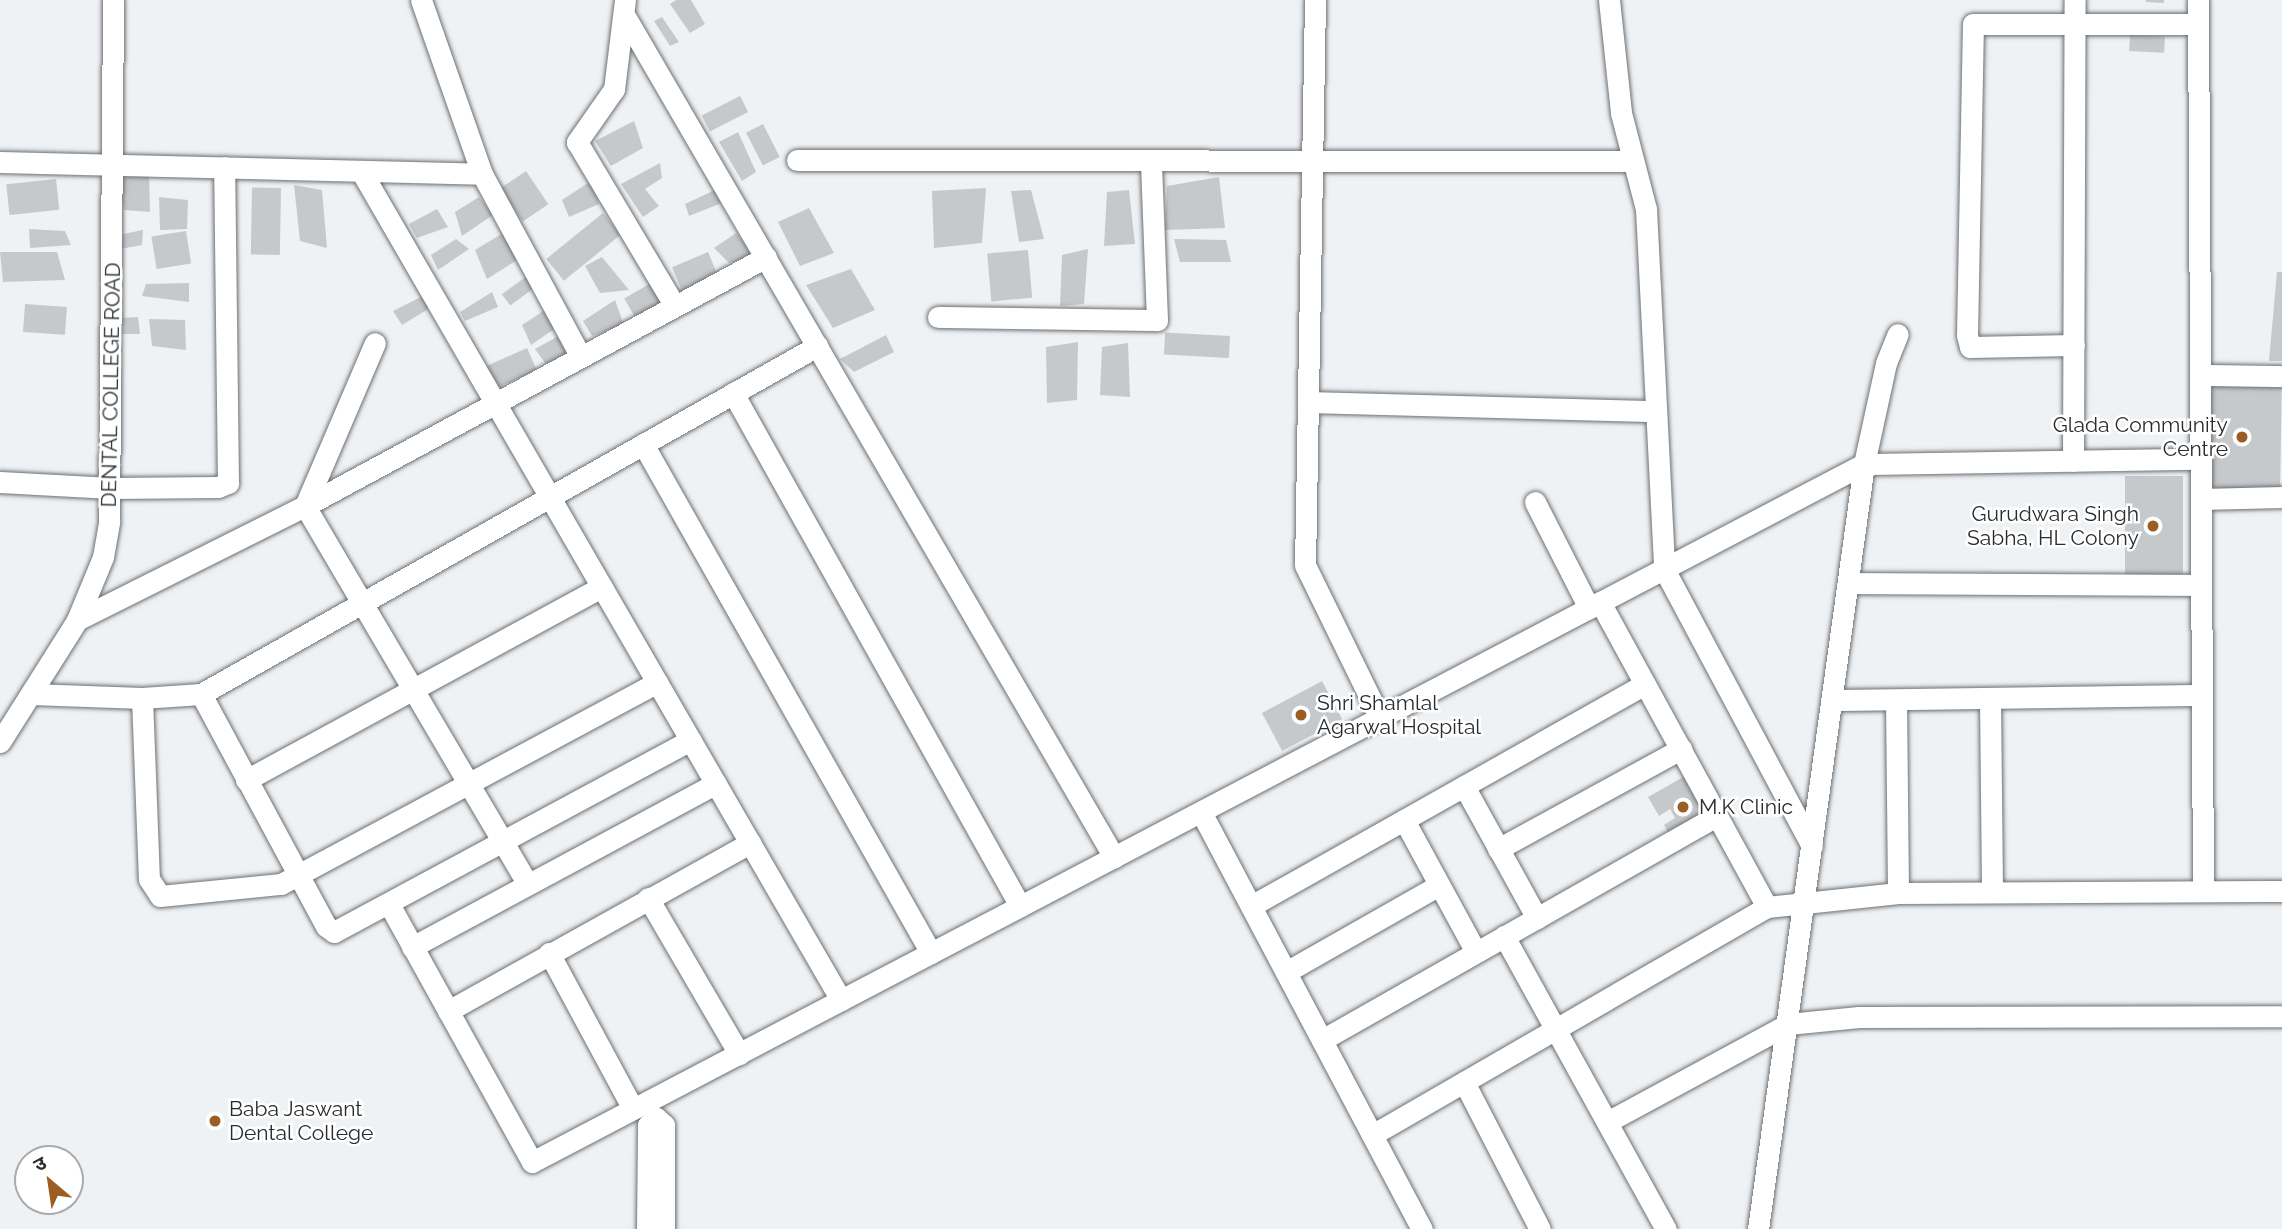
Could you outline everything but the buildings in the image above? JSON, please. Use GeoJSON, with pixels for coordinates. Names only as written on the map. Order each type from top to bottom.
{"type":"FeatureCollection","features":[{"type":"Feature","properties":{"kind":"street","name":"DENTAL COLLEGE ROAD"},"geometry":{"type":"LineString","coordinates":[[0,742],[77,620],[103,557],[110,488],[113,0]]}},
{"type":"Feature","properties":{"kind":"street"},"geometry":{"type":"LineString","coordinates":[[421,0],[482,174],[580,355]]}},
{"type":"Feature","properties":{"kind":"street"},"geometry":{"type":"LineString","coordinates":[[1315,0],[1305,565],[1380,718]]}},
{"type":"Feature","properties":{"kind":"street"},"geometry":{"type":"LineString","coordinates":[[1609,0],[1621,113],[1646,209],[1664,569],[1812,846]]}},
{"type":"Feature","properties":{"kind":"street"},"geometry":{"type":"LineString","coordinates":[[2073,461],[2075,0]]}},
{"type":"Feature","properties":{"kind":"street"},"geometry":{"type":"LineString","coordinates":[[2198,0],[2203,891]]}},
{"type":"Feature","properties":{"kind":"street"},"geometry":{"type":"LineString","coordinates":[[626,9],[817,346],[1114,857]]}},
{"type":"Feature","properties":{"kind":"street"},"geometry":{"type":"LineString","coordinates":[[626,9],[614,89],[577,142],[674,305]]}},
{"type":"Feature","properties":{"kind":"street"},"geometry":{"type":"LineString","coordinates":[[2074,345],[1979,350],[1970,347],[1967,335],[1969,33],[1973,24],[1983,21],[2198,24]]}},
{"type":"Feature","properties":{"kind":"street"},"geometry":{"type":"LineString","coordinates":[[797,160],[1312,164],[1633,161]]}},
{"type":"Feature","properties":{"kind":"street"},"geometry":{"type":"LineString","coordinates":[[0,162],[482,174]]}},
{"type":"Feature","properties":{"kind":"street"},"geometry":{"type":"LineString","coordinates":[[938,317],[1157,320],[1151,163]]}},
{"type":"Feature","properties":{"kind":"street"},"geometry":{"type":"LineString","coordinates":[[0,482],[110,488],[218,487],[228,483],[223,167]]}},
{"type":"Feature","properties":{"kind":"street"},"geometry":{"type":"LineString","coordinates":[[361,171],[841,1000]]}},
{"type":"Feature","properties":{"kind":"street"},"geometry":{"type":"LineString","coordinates":[[77,620],[305,506],[494,401],[766,257]]}},
{"type":"Feature","properties":{"kind":"street"},"geometry":{"type":"LineString","coordinates":[[1758,1229],[1864,464],[1886,363],[1898,334]]}},
{"type":"Feature","properties":{"kind":"street"},"geometry":{"type":"LineString","coordinates":[[305,506],[375,343]]}},
{"type":"Feature","properties":{"kind":"street"},"geometry":{"type":"LineString","coordinates":[[31,694],[142,698],[201,694],[817,346]]}},
{"type":"Feature","properties":{"kind":"street"},"geometry":{"type":"LineString","coordinates":[[2200,375],[2282,376]]}},
{"type":"Feature","properties":{"kind":"street"},"geometry":{"type":"LineString","coordinates":[[733,393],[1020,906]]}},
{"type":"Feature","properties":{"kind":"street"},"geometry":{"type":"LineString","coordinates":[[1308,402],[1656,411]]}},
{"type":"Feature","properties":{"kind":"street"},"geometry":{"type":"LineString","coordinates":[[643,444],[931,953]]}},
{"type":"Feature","properties":{"kind":"street"},"geometry":{"type":"LineString","coordinates":[[388,904],[532,1163],[633,1109],[656,1108],[738,1054],[1864,464],[2200,459]]}},
{"type":"Feature","properties":{"kind":"street"},"geometry":{"type":"LineString","coordinates":[[2200,499],[2282,497]]}},
{"type":"Feature","properties":{"kind":"street"},"geometry":{"type":"LineString","coordinates":[[1535,502],[1645,684],[1767,907]]}},
{"type":"Feature","properties":{"kind":"street"},"geometry":{"type":"LineString","coordinates":[[305,506],[527,883]]}},
{"type":"Feature","properties":{"kind":"street"},"geometry":{"type":"LineString","coordinates":[[1848,583],[2201,585]]}},
{"type":"Feature","properties":{"kind":"street"},"geometry":{"type":"LineString","coordinates":[[246,780],[602,587]]}},
{"type":"Feature","properties":{"kind":"street"},"geometry":{"type":"LineString","coordinates":[[142,698],[149,786],[149,879],[154,892],[160,896],[263,889],[298,876],[657,682]]}},
{"type":"Feature","properties":{"kind":"street"},"geometry":{"type":"LineString","coordinates":[[1251,906],[1645,684]]}},
{"type":"Feature","properties":{"kind":"street"},"geometry":{"type":"LineString","coordinates":[[201,694],[298,876],[326,926],[334,932],[691,740]]}},
{"type":"Feature","properties":{"kind":"street"},"geometry":{"type":"LineString","coordinates":[[1832,700],[2202,695]]}},
{"type":"Feature","properties":{"kind":"street"},"geometry":{"type":"LineString","coordinates":[[1990,698],[1992,891]]}},
{"type":"Feature","properties":{"kind":"street"},"geometry":{"type":"LineString","coordinates":[[1896,700],[1898,893]]}},
{"type":"Feature","properties":{"kind":"street"},"geometry":{"type":"LineString","coordinates":[[1498,849],[1681,749]]}},
{"type":"Feature","properties":{"kind":"street"},"geometry":{"type":"LineString","coordinates":[[412,947],[716,783]]}},
{"type":"Feature","properties":{"kind":"street"},"geometry":{"type":"LineString","coordinates":[[1464,786],[1536,918]]}},
{"type":"Feature","properties":{"kind":"street"},"geometry":{"type":"LineString","coordinates":[[1201,812],[1422,1229]]}},
{"type":"Feature","properties":{"kind":"street"},"geometry":{"type":"LineString","coordinates":[[1322,1040],[1717,816]]}},
{"type":"Feature","properties":{"kind":"street"},"geometry":{"type":"LineString","coordinates":[[1404,820],[1476,953]]}},
{"type":"Feature","properties":{"kind":"street"},"geometry":{"type":"LineString","coordinates":[[447,1010],[750,843]]}},
{"type":"Feature","properties":{"kind":"street"},"geometry":{"type":"LineString","coordinates":[[1286,972],[1439,885]]}},
{"type":"Feature","properties":{"kind":"street"},"geometry":{"type":"LineString","coordinates":[[1372,1135],[1767,907],[1805,900],[1898,893],[2282,891]]}},
{"type":"Feature","properties":{"kind":"street"},"geometry":{"type":"LineString","coordinates":[[648,898],[738,1054]]}},
{"type":"Feature","properties":{"kind":"street"},"geometry":{"type":"LineString","coordinates":[[1504,936],[1666,1229]]}},
{"type":"Feature","properties":{"kind":"street"},"geometry":{"type":"LineString","coordinates":[[549,953],[633,1109]]}},
{"type":"Feature","properties":{"kind":"street"},"geometry":{"type":"LineString","coordinates":[[1607,1122],[1788,1024],[1859,1017],[2282,1016]]}},
{"type":"Feature","properties":{"kind":"street"},"geometry":{"type":"LineString","coordinates":[[1464,1082],[1540,1229]]}},
{"type":"Feature","properties":{"kind":"street"},"geometry":{"type":"LineString","coordinates":[[647,1229],[648,1125],[656,1108]]}},
{"type":"Feature","properties":{"kind":"street"},"geometry":{"type":"LineString","coordinates":[[656,1108],[664,1125],[664,1229]]}},
{"type":"Feature","properties":{"kind":"place","name":"Glada Community Centre"},"geometry":{"type":"Point","coordinates":[2242,437]}},
{"type":"Feature","properties":{"kind":"place","name":"Gurudwara Singh Sabha, HL Colony"},"geometry":{"type":"Point","coordinates":[2153,526]}},
{"type":"Feature","properties":{"kind":"place","name":"Shri Shamlal Agarwal Hospital"},"geometry":{"type":"Point","coordinates":[1301,715]}},
{"type":"Feature","properties":{"kind":"place","name":"M.K Clinic"},"geometry":{"type":"Point","coordinates":[1683,807]}},
{"type":"Feature","properties":{"kind":"place","name":"Baba Jaswant Dental College"},"geometry":{"type":"Point","coordinates":[215,1121]}}]}
